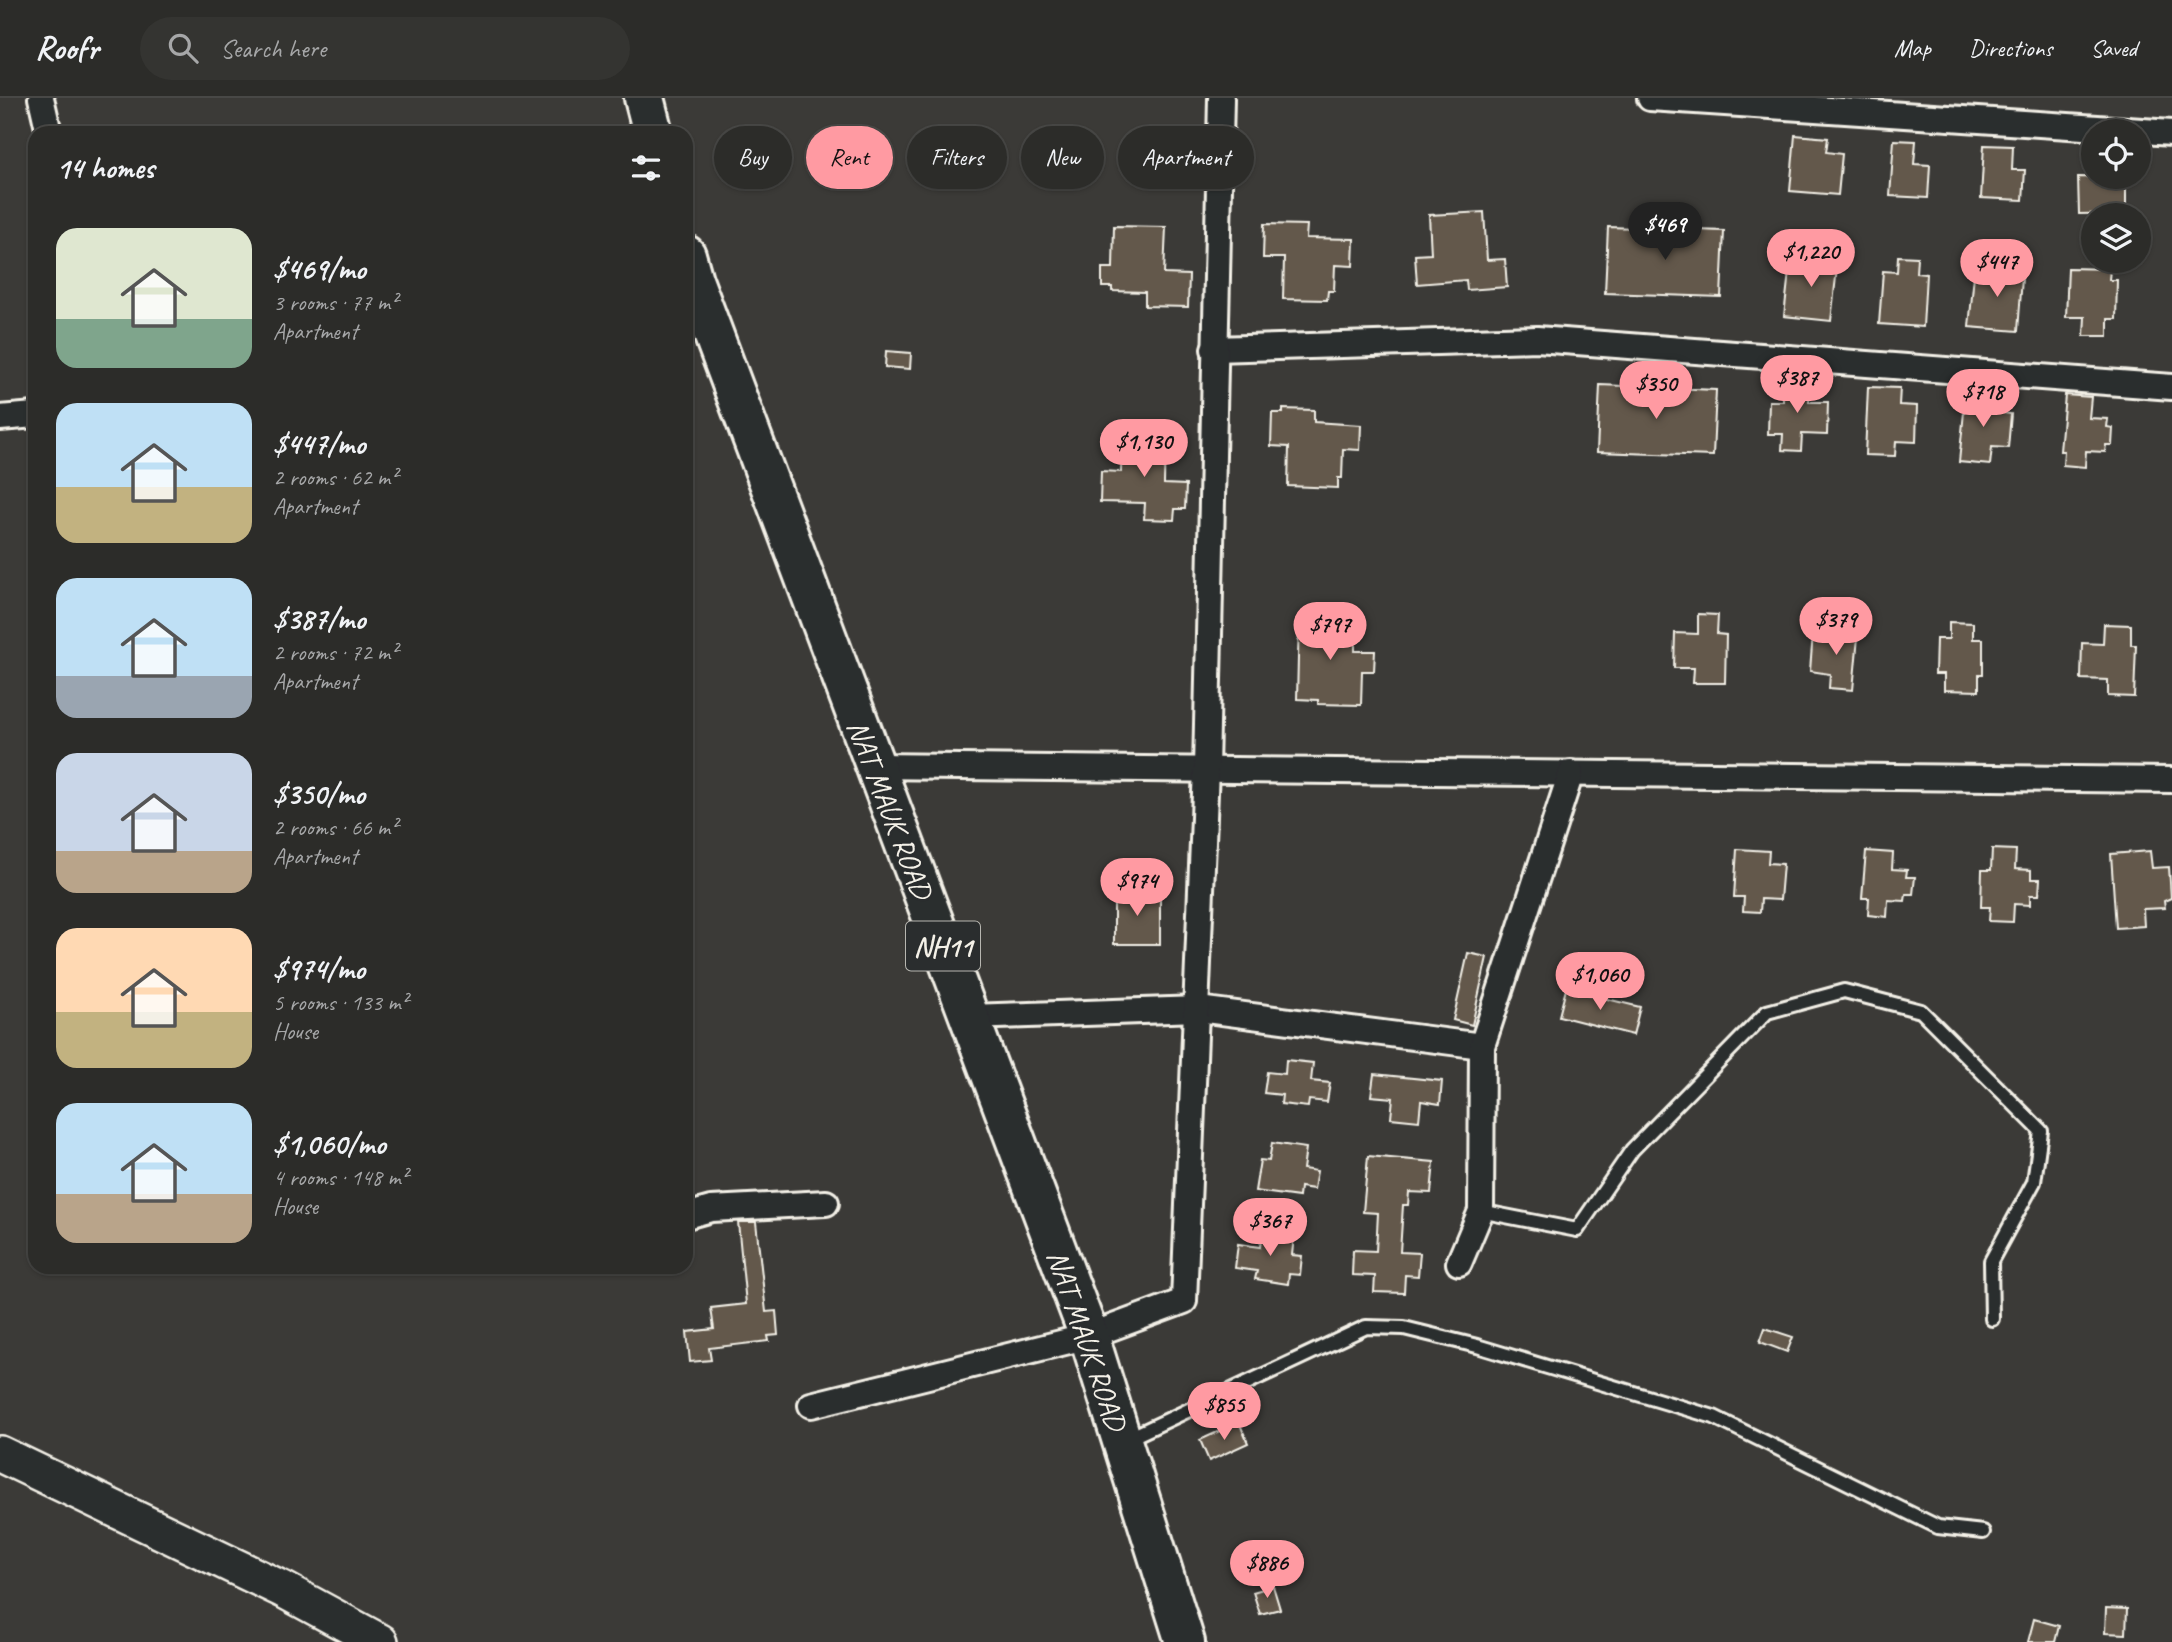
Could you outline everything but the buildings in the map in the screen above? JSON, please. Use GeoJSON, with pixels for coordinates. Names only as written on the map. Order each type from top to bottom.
{"type":"FeatureCollection","features":[{"type":"Feature","properties":{"kind":"highway"},"geometry":{"type":"LineString","coordinates":[[644,98],[651,126]]}},
{"type":"Feature","properties":{"kind":"highway","name":"NAT MAUK ROAD"},"geometry":{"type":"LineString","coordinates":[[693,280],[873,766],[1089,1336],[1185,1642]]}},
{"type":"Feature","properties":{"kind":"street"},"geometry":{"type":"LineString","coordinates":[[41,98],[47,126]]}},
{"type":"Feature","properties":{"kind":"street"},"geometry":{"type":"LineString","coordinates":[[811,1405],[1089,1336],[1184,1301],[1206,769],[1221,98]]}},
{"type":"Feature","properties":{"kind":"street"},"geometry":{"type":"LineString","coordinates":[[1650,98],[2172,133]]}},
{"type":"Feature","properties":{"kind":"street"},"geometry":{"type":"LineString","coordinates":[[1214,349],[1538,339],[2172,387]]}},
{"type":"Feature","properties":{"kind":"street"},"geometry":{"type":"LineString","coordinates":[[0,418],[28,416]]}},
{"type":"Feature","properties":{"kind":"street"},"geometry":{"type":"LineString","coordinates":[[873,766],[2172,780]]}},
{"type":"Feature","properties":{"kind":"street"},"geometry":{"type":"LineString","coordinates":[[1458,1263],[1481,1211],[1482,1046],[1572,773]]}},
{"type":"Feature","properties":{"kind":"street"},"geometry":{"type":"LineString","coordinates":[[970,1017],[1198,1009],[1482,1046]]}},
{"type":"Feature","properties":{"kind":"street"},"geometry":{"type":"LineString","coordinates":[[693,1214],[711,1209],[826,1203]]}},
{"type":"Feature","properties":{"kind":"street"},"geometry":{"type":"LineString","coordinates":[[0,1454],[284,1590],[380,1642]]}},
{"type":"Feature","properties":{"kind":"lane"},"geometry":{"type":"LineString","coordinates":[[1485,1212],[1577,1230],[1632,1150],[1767,1012],[1844,991],[1921,1011],[2041,1130],[2034,1182],[1991,1261],[1992,1319]]}},
{"type":"Feature","properties":{"kind":"lane"},"geometry":{"type":"LineString","coordinates":[[1122,1441],[1366,1327],[1404,1328],[1477,1346],[1714,1417],[1938,1527],[1983,1532]]}}]}
